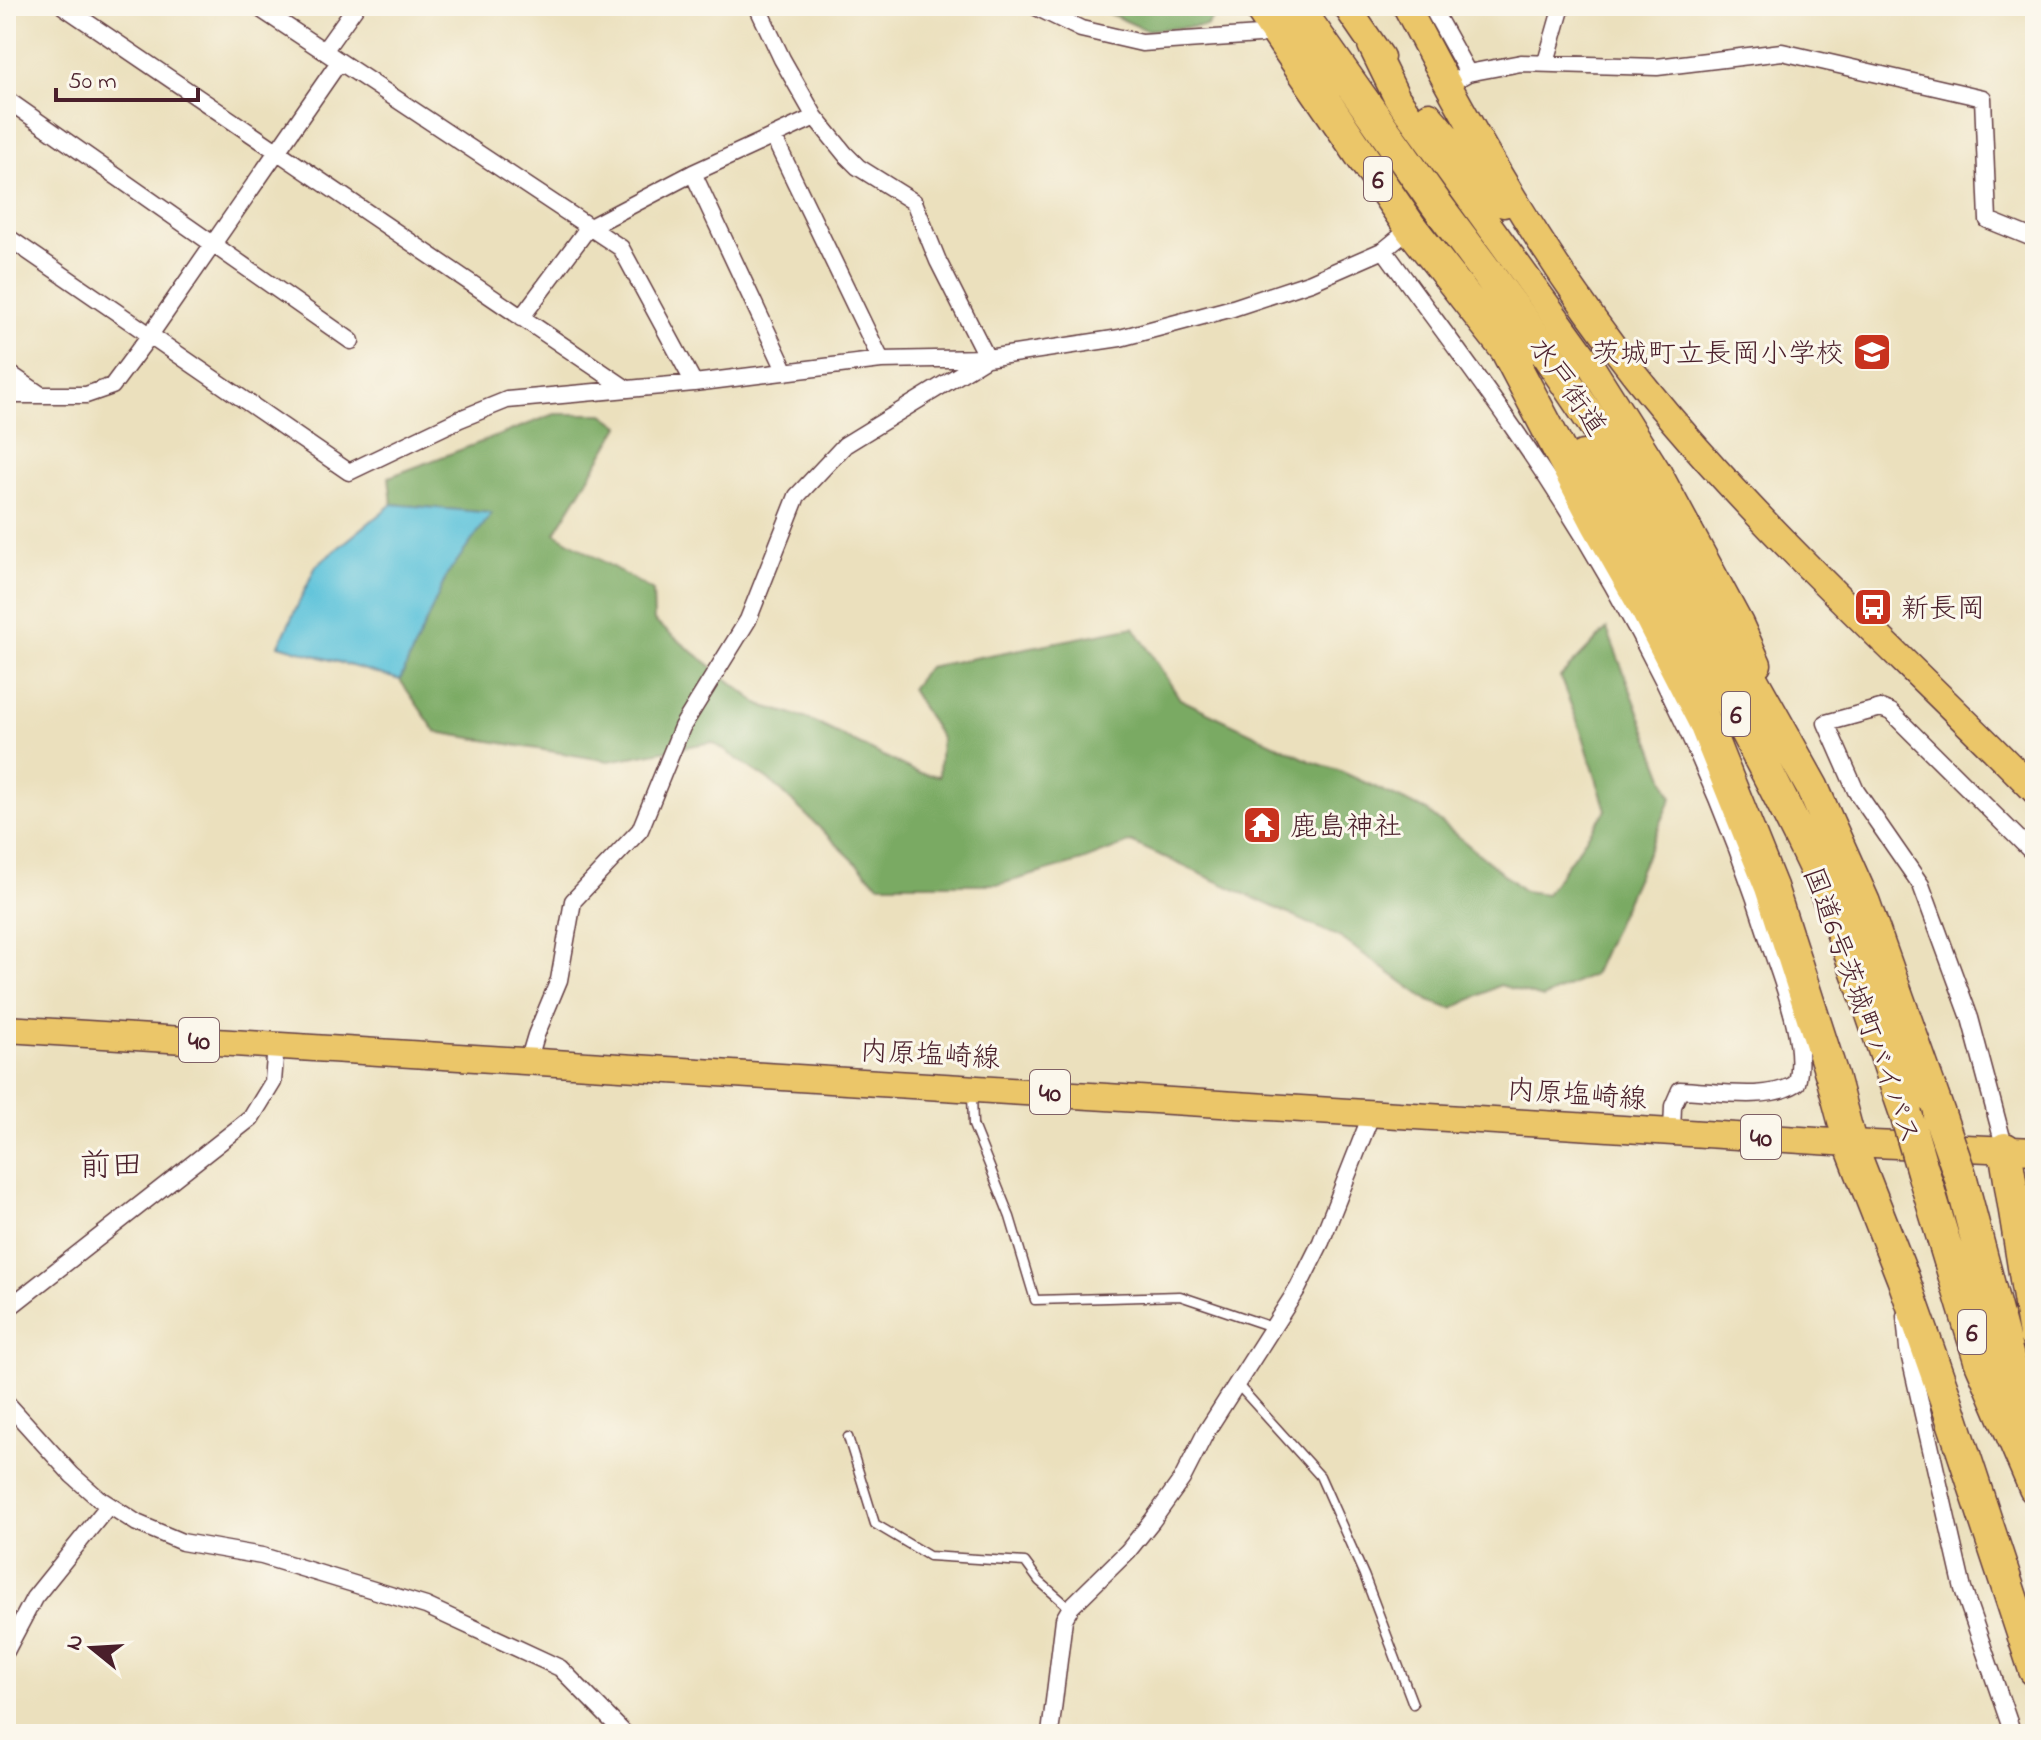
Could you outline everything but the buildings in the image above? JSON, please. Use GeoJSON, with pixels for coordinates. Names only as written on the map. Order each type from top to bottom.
{"type":"FeatureCollection","features":[{"type":"Feature","properties":{"kind":"highway","name":"水戸街道"},"geometry":{"type":"LineString","coordinates":[[1277,14],[1411,228],[1505,347]]}},
{"type":"Feature","properties":{"kind":"highway","name":"水戸街道"},"geometry":{"type":"LineString","coordinates":[[1277,14],[1410,168],[1541,345],[1682,555],[1812,787]]}},
{"type":"Feature","properties":{"kind":"highway","name":"国道6号茨城町バイパス"},"geometry":{"type":"LineString","coordinates":[[1505,347],[1590,466],[1650,558],[1774,787],[1828,897],[1854,962],[1906,1114],[1980,1360],[2035,1488]]}},
{"type":"Feature","properties":{"kind":"highway"},"geometry":{"type":"LineString","coordinates":[[1505,347],[1704,721],[1771,887],[1832,1076],[1850,1143],[1903,1278],[2035,1670]]}},
{"type":"Feature","properties":{"kind":"highway","name":"国道6号茨城町バイパス"},"geometry":{"type":"LineString","coordinates":[[1812,787],[1864,903],[1960,1175],[2025,1416],[2035,1472]]}},
{"type":"Feature","properties":{"kind":"highway"},"geometry":{"type":"LineString","coordinates":[[2020,1150],[2034,1322]]}},
{"type":"Feature","properties":{"kind":"main road"},"geometry":{"type":"LineString","coordinates":[[1346,6],[1371,45],[1397,98],[1593,369],[1658,472],[1740,624],[1812,787]]}},
{"type":"Feature","properties":{"kind":"main road"},"geometry":{"type":"LineString","coordinates":[[1406,6],[1458,79],[1562,275]]}},
{"type":"Feature","properties":{"kind":"main road"},"geometry":{"type":"LineString","coordinates":[[1371,45],[1562,275],[1637,378],[1714,468],[1792,552],[2035,791]]}},
{"type":"Feature","properties":{"kind":"main road","name":"内原塩崎線"},"geometry":{"type":"LineString","coordinates":[[6,1029],[1850,1143]]}},
{"type":"Feature","properties":{"kind":"main road","name":"40"},"geometry":{"type":"LineString","coordinates":[[1850,1143],[2020,1150]]}},
{"type":"Feature","properties":{"kind":"street"},"geometry":{"type":"LineString","coordinates":[[63,6],[627,389]]}},
{"type":"Feature","properties":{"kind":"street"},"geometry":{"type":"LineString","coordinates":[[256,6],[621,248],[694,383]]}},
{"type":"Feature","properties":{"kind":"street"},"geometry":{"type":"LineString","coordinates":[[324,51],[356,6]]}},
{"type":"Feature","properties":{"kind":"street"},"geometry":{"type":"LineString","coordinates":[[757,6],[815,117],[858,167],[914,202],[938,261],[987,358]]}},
{"type":"Feature","properties":{"kind":"street"},"geometry":{"type":"LineString","coordinates":[[1034,6],[1081,29],[1142,43],[1259,35],[1277,14]]}},
{"type":"Feature","properties":{"kind":"street"},"geometry":{"type":"LineString","coordinates":[[1431,6],[1458,79],[1498,65],[1546,62],[1657,67],[1782,52],[1983,98],[1988,220],[2035,239]]}},
{"type":"Feature","properties":{"kind":"street"},"geometry":{"type":"LineString","coordinates":[[1546,62],[1562,6]]}},
{"type":"Feature","properties":{"kind":"street"},"geometry":{"type":"LineString","coordinates":[[6,395],[86,395],[112,386],[339,62]]}},
{"type":"Feature","properties":{"kind":"street"},"geometry":{"type":"LineString","coordinates":[[6,99],[351,341]]}},
{"type":"Feature","properties":{"kind":"street"},"geometry":{"type":"LineString","coordinates":[[521,318],[588,228],[693,173],[815,117]]}},
{"type":"Feature","properties":{"kind":"street"},"geometry":{"type":"LineString","coordinates":[[774,138],[881,360]]}},
{"type":"Feature","properties":{"kind":"street"},"geometry":{"type":"LineString","coordinates":[[693,173],[786,372]]}},
{"type":"Feature","properties":{"kind":"street"},"geometry":{"type":"LineString","coordinates":[[6,236],[349,472],[507,400],[694,383],[881,360],[987,358],[1120,338],[1233,308],[1311,282],[1384,250],[1411,228]]}},
{"type":"Feature","properties":{"kind":"street"},"geometry":{"type":"LineString","coordinates":[[1384,250],[1517,434],[1611,585],[1695,749],[1760,910],[1800,1052],[1797,1083],[1783,1092],[1766,1094],[1680,1090],[1673,1106],[1672,1131]]}},
{"type":"Feature","properties":{"kind":"street"},"geometry":{"type":"LineString","coordinates":[[528,1062],[559,980],[573,901],[640,830],[682,727],[748,620],[797,496],[845,445],[987,358]]}},
{"type":"Feature","properties":{"kind":"street"},"geometry":{"type":"LineString","coordinates":[[6,371],[41,395]]}},
{"type":"Feature","properties":{"kind":"street"},"geometry":{"type":"LineString","coordinates":[[2020,1150],[1921,885],[1856,791],[1826,723],[1881,708],[1891,712],[2035,855]]}},
{"type":"Feature","properties":{"kind":"street"},"geometry":{"type":"LineString","coordinates":[[6,1310],[251,1118],[273,1082],[276,1045]]}},
{"type":"Feature","properties":{"kind":"street"},"geometry":{"type":"LineString","coordinates":[[1050,1734],[1064,1619],[1070,1608],[1128,1551],[1182,1479],[1206,1432],[1298,1288],[1321,1242],[1372,1113]]}},
{"type":"Feature","properties":{"kind":"street"},"geometry":{"type":"LineString","coordinates":[[1903,1278],[1908,1349],[1963,1589],[2013,1734]]}},
{"type":"Feature","properties":{"kind":"street"},"geometry":{"type":"LineString","coordinates":[[6,1402],[72,1475],[137,1523],[182,1542],[262,1556],[426,1606],[560,1668],[625,1734]]}},
{"type":"Feature","properties":{"kind":"street"},"geometry":{"type":"LineString","coordinates":[[6,1651],[34,1598],[109,1505]]}},
{"type":"Feature","properties":{"kind":"lane"},"geometry":{"type":"LineString","coordinates":[[972,1087],[973,1125],[1010,1217],[1035,1300],[1180,1296],[1272,1328]]}},
{"type":"Feature","properties":{"kind":"lane"},"geometry":{"type":"LineString","coordinates":[[1237,1383],[1320,1476],[1364,1575],[1413,1704]]}},
{"type":"Feature","properties":{"kind":"lane"},"geometry":{"type":"LineString","coordinates":[[848,1437],[875,1524],[929,1556],[1025,1562],[1039,1581],[1070,1608]]}},
{"type":"Feature","properties":{"kind":"green space"},"geometry":{"type":"Polygon","coordinates":[[[1092,6],[1222,8],[1206,26],[1146,30],[1092,6]]]}},
{"type":"Feature","properties":{"kind":"green space"},"geometry":{"type":"Polygon","coordinates":[[[555,414],[603,414],[620,426],[555,533],[653,591],[654,621],[760,705],[808,719],[918,773],[939,776],[941,738],[911,689],[928,667],[1134,627],[1180,699],[1310,761],[1338,770],[1427,811],[1524,891],[1546,894],[1606,810],[1583,736],[1560,677],[1607,629],[1672,798],[1593,975],[1543,998],[1500,985],[1452,1009],[1429,1001],[1341,938],[1131,842],[1082,861],[1001,884],[878,884],[774,784],[712,742],[609,761],[436,732],[400,680],[447,575],[491,513],[392,504],[389,477],[555,414]]]}},
{"type":"Feature","properties":{"kind":"water"},"geometry":{"type":"Polygon","coordinates":[[[392,504],[492,513],[447,575],[400,680],[279,645],[316,566],[392,504]]]}},
{"type":"Feature","properties":{"kind":"place","name":"茨城町立長岡小学校"},"geometry":{"type":"Point","coordinates":[1872,352]}},
{"type":"Feature","properties":{"kind":"place","name":"新長岡"},"geometry":{"type":"Point","coordinates":[1873,607]}},
{"type":"Feature","properties":{"kind":"place","name":"鹿島神社"},"geometry":{"type":"Point","coordinates":[1262,825]}},
{"type":"Feature","properties":{"kind":"district","name":"前田"},"geometry":{"type":"Point","coordinates":[111,1164]}}]}
